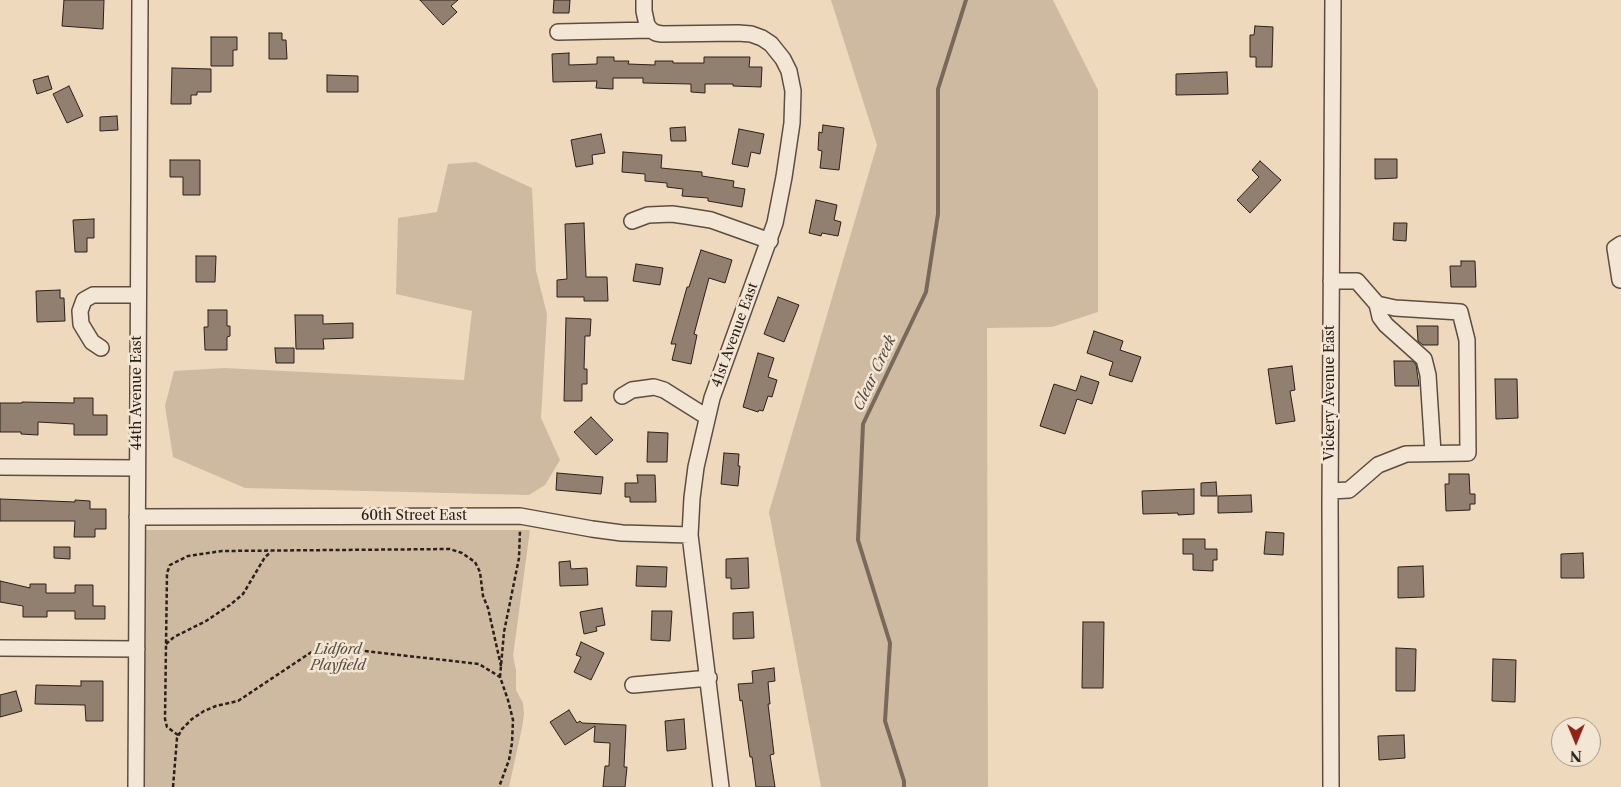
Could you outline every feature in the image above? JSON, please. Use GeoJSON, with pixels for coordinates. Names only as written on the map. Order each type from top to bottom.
{"type":"FeatureCollection","features":[{"type":"Feature","properties":{"kind":"street","name":"44th Avenue East"},"geometry":{"type":"LineString","coordinates":[[136,787],[140,0]]}},
{"type":"Feature","properties":{"kind":"street"},"geometry":{"type":"LineString","coordinates":[[644,0],[645,18],[651,30]]}},
{"type":"Feature","properties":{"kind":"street","name":"Vickery Avenue East"},"geometry":{"type":"LineString","coordinates":[[1331,787],[1330,491],[1333,0]]}},
{"type":"Feature","properties":{"kind":"street","name":"41st Avenue East"},"geometry":{"type":"LineString","coordinates":[[558,32],[651,30],[662,34],[757,35],[767,41],[783,59],[789,71],[792,84],[793,110],[779,205],[770,241],[720,375],[707,417],[694,482],[690,535],[721,787]]}},
{"type":"Feature","properties":{"kind":"street"},"geometry":{"type":"LineString","coordinates":[[632,221],[648,215],[672,214],[686,216],[711,220],[770,241]]}},
{"type":"Feature","properties":{"kind":"street"},"geometry":{"type":"LineString","coordinates":[[1620,280],[1615,248],[1621,244]]}},
{"type":"Feature","properties":{"kind":"street"},"geometry":{"type":"LineString","coordinates":[[1331,281],[1357,281],[1377,304],[1380,317],[1386,325],[1424,359],[1428,375],[1433,453]]}},
{"type":"Feature","properties":{"kind":"street"},"geometry":{"type":"LineString","coordinates":[[101,348],[92,342],[81,324],[80,311],[84,300],[93,295],[138,295]]}},
{"type":"Feature","properties":{"kind":"street"},"geometry":{"type":"LineString","coordinates":[[1330,491],[1349,490],[1378,465],[1406,454],[1468,452],[1467,340],[1460,312],[1395,308],[1377,304]]}},
{"type":"Feature","properties":{"kind":"street"},"geometry":{"type":"LineString","coordinates":[[622,396],[632,390],[654,387],[664,390],[707,417]]}},
{"type":"Feature","properties":{"kind":"street"},"geometry":{"type":"LineString","coordinates":[[0,467],[137,468]]}},
{"type":"Feature","properties":{"kind":"street","name":"60th Street East"},"geometry":{"type":"LineString","coordinates":[[136,517],[520,516],[592,529],[690,535]]}},
{"type":"Feature","properties":{"kind":"street"},"geometry":{"type":"LineString","coordinates":[[0,648],[136,649]]}},
{"type":"Feature","properties":{"kind":"street"},"geometry":{"type":"LineString","coordinates":[[633,685],[709,678]]}},
{"type":"Feature","properties":{"kind":"path"},"geometry":{"type":"LineString","coordinates":[[499,787],[509,760],[512,743],[513,720],[500,677],[504,632],[519,558],[520,516]]}},
{"type":"Feature","properties":{"kind":"path"},"geometry":{"type":"LineString","coordinates":[[178,735],[167,727],[165,719],[167,573],[170,565],[188,556],[222,551],[450,549],[462,553],[475,562],[480,572],[483,596],[488,608],[501,666]]}},
{"type":"Feature","properties":{"kind":"path"},"geometry":{"type":"LineString","coordinates":[[166,644],[174,637],[230,605],[242,594],[265,557],[272,551]]}},
{"type":"Feature","properties":{"kind":"path"},"geometry":{"type":"LineString","coordinates":[[174,787],[175,752],[178,735],[192,719],[204,711],[238,701],[313,651],[336,646],[479,664],[500,677]]}},
{"type":"Feature","properties":{"kind":"green space"},"geometry":{"type":"Polygon","coordinates":[[[831,0],[1053,0],[1098,90],[1098,312],[1052,327],[987,328],[988,787],[821,787],[769,512],[877,145],[831,0]]]}},
{"type":"Feature","properties":{"kind":"green space"},"geometry":{"type":"Polygon","coordinates":[[[476,162],[532,188],[536,271],[547,314],[541,418],[560,460],[545,485],[529,495],[245,488],[173,457],[165,406],[174,371],[224,368],[464,380],[472,311],[396,294],[398,218],[437,212],[448,164],[476,162]]]}},
{"type":"Feature","properties":{"kind":"green space","name":"Lidford Playfield"},"geometry":{"type":"Polygon","coordinates":[[[145,530],[530,530],[513,656],[516,670],[516,690],[523,703],[524,714],[509,787],[145,787],[145,530]]]}},
{"type":"Feature","properties":{"kind":"building"},"geometry":{"type":"Polygon","coordinates":[[[64,0],[104,0],[103,29],[62,26],[64,0]]]}},
{"type":"Feature","properties":{"kind":"building"},"geometry":{"type":"Polygon","coordinates":[[[420,0],[458,0],[451,6],[457,12],[443,25],[420,0]]]}},
{"type":"Feature","properties":{"kind":"building"},"geometry":{"type":"Polygon","coordinates":[[[554,0],[570,0],[569,13],[553,13],[554,0]]]}},
{"type":"Feature","properties":{"kind":"building"},"geometry":{"type":"Polygon","coordinates":[[[1255,26],[1273,27],[1272,67],[1256,67],[1256,57],[1250,57],[1250,35],[1254,35],[1255,26]]]}},
{"type":"Feature","properties":{"kind":"building"},"geometry":{"type":"Polygon","coordinates":[[[269,33],[282,33],[282,40],[286,40],[287,59],[269,59],[269,33]]]}},
{"type":"Feature","properties":{"kind":"building"},"geometry":{"type":"Polygon","coordinates":[[[211,37],[237,37],[237,50],[233,50],[233,66],[211,66],[211,37]]]}},
{"type":"Feature","properties":{"kind":"building"},"geometry":{"type":"Polygon","coordinates":[[[569,53],[569,65],[597,64],[597,57],[614,57],[614,61],[629,61],[628,64],[655,65],[655,61],[704,63],[704,57],[750,57],[749,67],[762,67],[761,87],[705,84],[705,93],[691,92],[691,84],[643,83],[643,78],[613,78],[613,89],[596,88],[597,81],[553,82],[552,54],[569,53]]]}},
{"type":"Feature","properties":{"kind":"building"},"geometry":{"type":"Polygon","coordinates":[[[172,68],[211,69],[211,92],[197,92],[197,95],[191,95],[191,104],[171,104],[172,68]]]}},
{"type":"Feature","properties":{"kind":"building"},"geometry":{"type":"Polygon","coordinates":[[[1227,72],[1228,94],[1176,95],[1176,74],[1227,72]]]}},
{"type":"Feature","properties":{"kind":"building"},"geometry":{"type":"Polygon","coordinates":[[[327,75],[358,76],[358,92],[327,92],[327,75]]]}},
{"type":"Feature","properties":{"kind":"building"},"geometry":{"type":"Polygon","coordinates":[[[48,76],[52,89],[37,94],[33,80],[48,76]]]}},
{"type":"Feature","properties":{"kind":"building"},"geometry":{"type":"Polygon","coordinates":[[[69,86],[83,116],[67,123],[53,94],[69,86]]]}},
{"type":"Feature","properties":{"kind":"building"},"geometry":{"type":"Polygon","coordinates":[[[117,116],[118,130],[100,131],[100,117],[117,116]]]}},
{"type":"Feature","properties":{"kind":"building"},"geometry":{"type":"Polygon","coordinates":[[[823,125],[844,128],[839,170],[820,168],[822,151],[818,150],[819,132],[822,133],[823,125]]]}},
{"type":"Feature","properties":{"kind":"building"},"geometry":{"type":"Polygon","coordinates":[[[685,127],[686,141],[671,141],[670,128],[685,127]]]}},
{"type":"Feature","properties":{"kind":"building"},"geometry":{"type":"Polygon","coordinates":[[[739,129],[764,134],[760,154],[751,152],[748,167],[732,164],[739,129]]]}},
{"type":"Feature","properties":{"kind":"building"},"geometry":{"type":"Polygon","coordinates":[[[601,134],[605,153],[592,155],[593,164],[576,167],[571,140],[601,134]]]}},
{"type":"Feature","properties":{"kind":"building"},"geometry":{"type":"Polygon","coordinates":[[[623,152],[662,155],[661,168],[702,172],[702,176],[734,181],[733,187],[745,189],[742,207],[708,201],[708,198],[682,196],[683,189],[667,187],[667,183],[645,181],[645,174],[622,172],[623,152]]]}},
{"type":"Feature","properties":{"kind":"building"},"geometry":{"type":"Polygon","coordinates":[[[1375,159],[1397,159],[1397,178],[1375,179],[1375,159]]]}},
{"type":"Feature","properties":{"kind":"building"},"geometry":{"type":"Polygon","coordinates":[[[170,160],[200,160],[200,195],[183,195],[183,177],[170,177],[170,160]]]}},
{"type":"Feature","properties":{"kind":"building"},"geometry":{"type":"Polygon","coordinates":[[[1260,161],[1281,180],[1250,213],[1237,200],[1259,177],[1252,170],[1260,161]]]}},
{"type":"Feature","properties":{"kind":"building"},"geometry":{"type":"Polygon","coordinates":[[[816,200],[837,205],[834,220],[841,222],[838,236],[822,233],[821,236],[809,233],[816,200]]]}},
{"type":"Feature","properties":{"kind":"building"},"geometry":{"type":"Polygon","coordinates":[[[94,219],[94,238],[87,238],[87,252],[75,252],[73,220],[94,219]]]}},
{"type":"Feature","properties":{"kind":"building"},"geometry":{"type":"Polygon","coordinates":[[[584,223],[586,277],[607,277],[608,301],[584,301],[584,297],[557,297],[557,280],[567,279],[565,224],[584,223]]]}},
{"type":"Feature","properties":{"kind":"building"},"geometry":{"type":"Polygon","coordinates":[[[1394,223],[1407,223],[1406,241],[1393,240],[1394,223]]]}},
{"type":"Feature","properties":{"kind":"building"},"geometry":{"type":"Polygon","coordinates":[[[701,250],[732,260],[725,283],[709,278],[694,334],[697,335],[691,364],[672,360],[676,344],[671,344],[687,287],[689,287],[701,250]]]}},
{"type":"Feature","properties":{"kind":"building"},"geometry":{"type":"Polygon","coordinates":[[[196,256],[216,256],[215,282],[196,282],[196,256]]]}},
{"type":"Feature","properties":{"kind":"building"},"geometry":{"type":"Polygon","coordinates":[[[1461,261],[1475,261],[1476,287],[1451,287],[1450,266],[1461,266],[1461,261]]]}},
{"type":"Feature","properties":{"kind":"building"},"geometry":{"type":"Polygon","coordinates":[[[636,264],[663,268],[660,285],[633,281],[636,264]]]}},
{"type":"Feature","properties":{"kind":"building"},"geometry":{"type":"Polygon","coordinates":[[[60,290],[60,298],[64,298],[65,321],[37,322],[36,291],[60,290]]]}},
{"type":"Feature","properties":{"kind":"building"},"geometry":{"type":"Polygon","coordinates":[[[778,297],[799,305],[784,342],[764,334],[778,297]]]}},
{"type":"Feature","properties":{"kind":"building"},"geometry":{"type":"Polygon","coordinates":[[[208,310],[227,310],[227,326],[230,326],[230,336],[227,337],[227,350],[205,350],[204,327],[208,327],[208,310]]]}},
{"type":"Feature","properties":{"kind":"building"},"geometry":{"type":"Polygon","coordinates":[[[295,315],[323,315],[323,324],[353,323],[353,338],[323,339],[324,349],[296,349],[295,315]]]}},
{"type":"Feature","properties":{"kind":"building"},"geometry":{"type":"Polygon","coordinates":[[[566,318],[591,319],[590,336],[585,336],[584,369],[587,369],[587,384],[582,384],[582,401],[564,401],[566,318]]]}},
{"type":"Feature","properties":{"kind":"building"},"geometry":{"type":"Polygon","coordinates":[[[1417,326],[1438,326],[1438,345],[1423,345],[1418,341],[1417,326]]]}},
{"type":"Feature","properties":{"kind":"building"},"geometry":{"type":"Polygon","coordinates":[[[1094,331],[1123,341],[1120,350],[1141,357],[1132,382],[1109,375],[1113,362],[1087,353],[1094,331]]]}},
{"type":"Feature","properties":{"kind":"building"},"geometry":{"type":"Polygon","coordinates":[[[275,348],[294,348],[294,363],[276,363],[275,348]]]}},
{"type":"Feature","properties":{"kind":"building"},"geometry":{"type":"Polygon","coordinates":[[[758,353],[774,358],[768,377],[777,380],[772,397],[768,396],[763,411],[759,410],[758,412],[743,407],[758,353]]]}},
{"type":"Feature","properties":{"kind":"building"},"geometry":{"type":"Polygon","coordinates":[[[1394,361],[1412,361],[1416,364],[1419,386],[1395,386],[1394,361]]]}},
{"type":"Feature","properties":{"kind":"building"},"geometry":{"type":"Polygon","coordinates":[[[1292,366],[1295,390],[1290,391],[1295,421],[1276,424],[1268,369],[1292,366]]]}},
{"type":"Feature","properties":{"kind":"building"},"geometry":{"type":"Polygon","coordinates":[[[1081,376],[1099,382],[1092,404],[1077,399],[1065,434],[1040,426],[1054,384],[1076,391],[1081,376]]]}},
{"type":"Feature","properties":{"kind":"building"},"geometry":{"type":"Polygon","coordinates":[[[1495,379],[1517,379],[1518,418],[1496,419],[1495,379]]]}},
{"type":"Feature","properties":{"kind":"building"},"geometry":{"type":"Polygon","coordinates":[[[74,398],[93,398],[93,415],[107,415],[107,435],[74,435],[74,424],[38,422],[38,435],[21,434],[21,432],[0,432],[0,403],[74,403],[74,398]]]}},
{"type":"Feature","properties":{"kind":"building"},"geometry":{"type":"Polygon","coordinates":[[[591,417],[613,440],[596,455],[574,432],[591,417]]]}},
{"type":"Feature","properties":{"kind":"building"},"geometry":{"type":"Polygon","coordinates":[[[648,432],[668,433],[667,462],[647,462],[648,432]]]}},
{"type":"Feature","properties":{"kind":"building"},"geometry":{"type":"Polygon","coordinates":[[[724,453],[739,454],[738,486],[721,484],[724,453]]]}},
{"type":"Feature","properties":{"kind":"building"},"geometry":{"type":"Polygon","coordinates":[[[557,473],[603,477],[601,494],[556,490],[557,473]]]}},
{"type":"Feature","properties":{"kind":"building"},"geometry":{"type":"Polygon","coordinates":[[[1449,474],[1469,474],[1470,494],[1475,494],[1475,504],[1470,504],[1470,510],[1446,511],[1445,484],[1449,484],[1449,474]]]}},
{"type":"Feature","properties":{"kind":"building"},"geometry":{"type":"Polygon","coordinates":[[[637,475],[655,475],[656,502],[630,502],[630,497],[625,497],[625,483],[638,483],[637,475]]]}},
{"type":"Feature","properties":{"kind":"building"},"geometry":{"type":"Polygon","coordinates":[[[1216,482],[1217,496],[1201,496],[1201,483],[1216,482]]]}},
{"type":"Feature","properties":{"kind":"building"},"geometry":{"type":"Polygon","coordinates":[[[1194,489],[1194,514],[1143,514],[1142,491],[1194,489]]]}},
{"type":"Feature","properties":{"kind":"building"},"geometry":{"type":"Polygon","coordinates":[[[1251,495],[1252,512],[1218,513],[1218,496],[1251,495]]]}},
{"type":"Feature","properties":{"kind":"building"},"geometry":{"type":"Polygon","coordinates":[[[0,499],[90,501],[90,509],[106,509],[106,529],[95,529],[95,537],[74,537],[75,521],[0,521],[0,499]]]}},
{"type":"Feature","properties":{"kind":"building"},"geometry":{"type":"Polygon","coordinates":[[[1266,532],[1284,533],[1283,555],[1264,554],[1266,532]]]}},
{"type":"Feature","properties":{"kind":"building"},"geometry":{"type":"Polygon","coordinates":[[[1183,539],[1205,539],[1205,549],[1217,549],[1217,560],[1213,560],[1213,571],[1193,570],[1193,554],[1183,554],[1183,539]]]}},
{"type":"Feature","properties":{"kind":"building"},"geometry":{"type":"Polygon","coordinates":[[[54,547],[70,547],[70,559],[54,558],[54,547]]]}},
{"type":"Feature","properties":{"kind":"building"},"geometry":{"type":"Polygon","coordinates":[[[1583,553],[1584,578],[1561,578],[1561,554],[1583,553]]]}},
{"type":"Feature","properties":{"kind":"building"},"geometry":{"type":"Polygon","coordinates":[[[748,558],[749,588],[731,589],[731,578],[726,578],[726,559],[748,558]]]}},
{"type":"Feature","properties":{"kind":"building"},"geometry":{"type":"Polygon","coordinates":[[[570,561],[571,569],[587,568],[588,585],[560,586],[559,562],[570,561]]]}},
{"type":"Feature","properties":{"kind":"building"},"geometry":{"type":"Polygon","coordinates":[[[637,566],[667,567],[666,587],[636,586],[637,566]]]}},
{"type":"Feature","properties":{"kind":"building"},"geometry":{"type":"Polygon","coordinates":[[[1423,566],[1424,597],[1398,598],[1398,567],[1423,566]]]}},
{"type":"Feature","properties":{"kind":"building"},"geometry":{"type":"Polygon","coordinates":[[[0,581],[30,588],[30,584],[46,584],[46,593],[75,593],[75,585],[93,585],[93,606],[105,606],[105,619],[75,619],[75,611],[47,611],[47,617],[23,617],[23,606],[0,602],[0,581]]]}},
{"type":"Feature","properties":{"kind":"building"},"geometry":{"type":"Polygon","coordinates":[[[602,608],[605,625],[596,627],[597,631],[584,634],[580,612],[602,608]]]}},
{"type":"Feature","properties":{"kind":"building"},"geometry":{"type":"Polygon","coordinates":[[[652,611],[672,611],[670,641],[651,640],[652,611]]]}},
{"type":"Feature","properties":{"kind":"building"},"geometry":{"type":"Polygon","coordinates":[[[753,612],[754,638],[733,639],[733,613],[753,612]]]}},
{"type":"Feature","properties":{"kind":"building"},"geometry":{"type":"Polygon","coordinates":[[[1083,622],[1104,622],[1103,688],[1082,688],[1083,622]]]}},
{"type":"Feature","properties":{"kind":"building"},"geometry":{"type":"Polygon","coordinates":[[[581,642],[604,653],[591,680],[574,672],[581,657],[576,655],[581,642]]]}},
{"type":"Feature","properties":{"kind":"building"},"geometry":{"type":"Polygon","coordinates":[[[1396,648],[1416,649],[1415,691],[1396,691],[1396,648]]]}},
{"type":"Feature","properties":{"kind":"building"},"geometry":{"type":"Polygon","coordinates":[[[1493,659],[1516,660],[1515,702],[1492,701],[1493,659]]]}},
{"type":"Feature","properties":{"kind":"building"},"geometry":{"type":"Polygon","coordinates":[[[774,668],[775,681],[768,682],[770,704],[768,704],[774,754],[770,755],[775,787],[756,787],[738,684],[753,683],[752,671],[774,668]]]}},
{"type":"Feature","properties":{"kind":"building"},"geometry":{"type":"Polygon","coordinates":[[[81,681],[103,681],[103,721],[86,721],[85,705],[35,704],[36,685],[81,686],[81,681]]]}},
{"type":"Feature","properties":{"kind":"building"},"geometry":{"type":"Polygon","coordinates":[[[16,691],[22,711],[0,717],[0,695],[16,691]]]}},
{"type":"Feature","properties":{"kind":"building"},"geometry":{"type":"Polygon","coordinates":[[[569,710],[577,723],[580,721],[582,723],[626,725],[624,767],[627,767],[625,787],[603,787],[605,766],[609,766],[610,743],[594,742],[595,726],[565,745],[550,722],[569,710]]]}},
{"type":"Feature","properties":{"kind":"building"},"geometry":{"type":"Polygon","coordinates":[[[684,719],[686,749],[667,751],[665,721],[684,719]]]}},
{"type":"Feature","properties":{"kind":"building"},"geometry":{"type":"Polygon","coordinates":[[[1404,735],[1405,758],[1379,760],[1378,736],[1404,735]]]}},
{"type":"Feature","properties":{"kind":"waterway","name":"Clear Creek"},"geometry":{"type":"LineString","coordinates":[[904,787],[904,781],[885,721],[890,643],[858,540],[863,424],[926,292],[938,214],[938,89],[966,0]]}}]}
